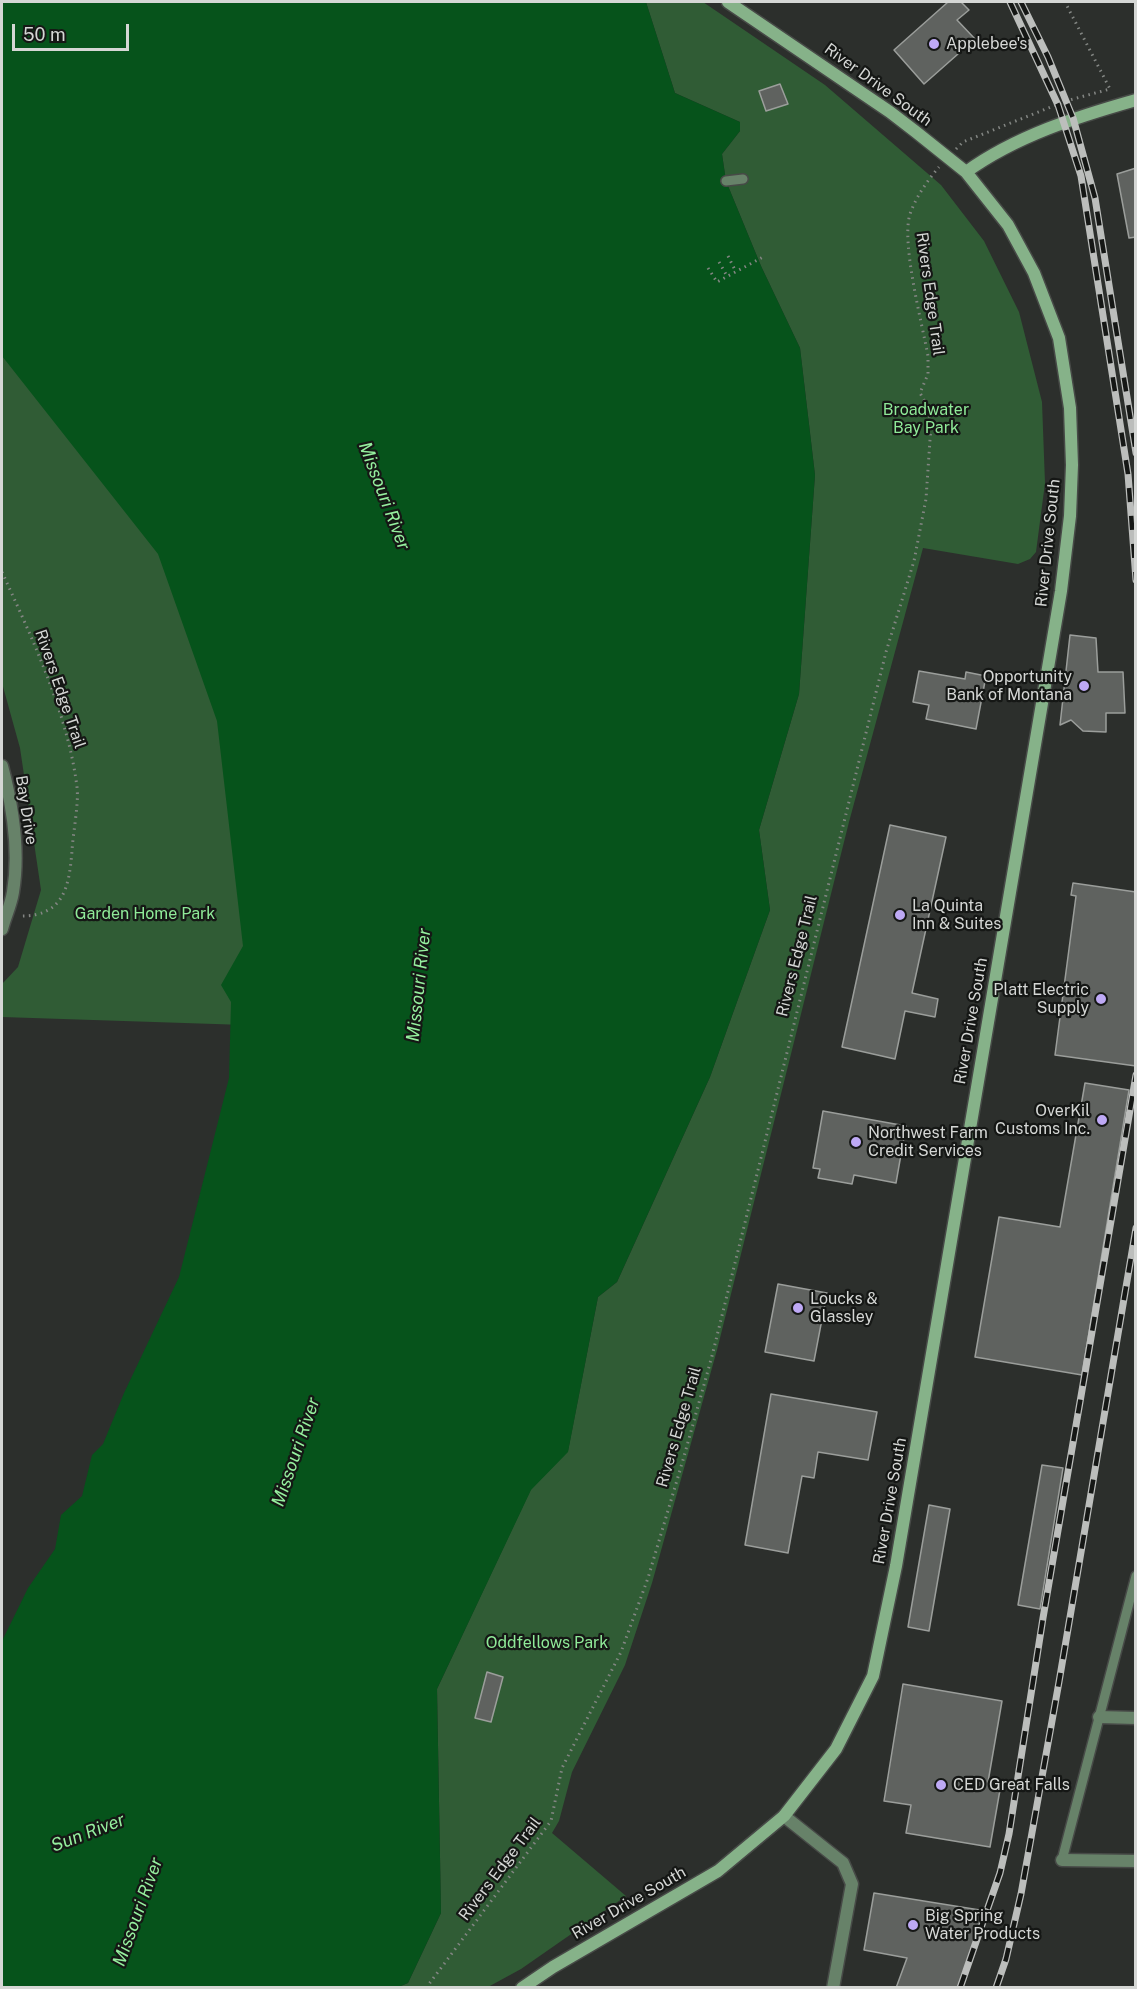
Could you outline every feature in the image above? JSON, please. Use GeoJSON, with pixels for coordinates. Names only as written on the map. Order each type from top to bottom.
{"type":"FeatureCollection","features":[{"type":"Feature","properties":{"kind":"main road","name":"River Drive South"},"geometry":{"type":"LineString","coordinates":[[522,1988],[553,1967],[718,1870],[784,1816],[836,1749],[873,1676],[898,1555],[1057,613],[1070,516],[1073,457],[1070,408],[1059,338],[1034,273],[1008,225],[966,172],[890,112],[728,2]]}},
{"type":"Feature","properties":{"kind":"main road"},"geometry":{"type":"LineString","coordinates":[[966,172],[991,154],[1073,118],[1136,100]]}},
{"type":"Feature","properties":{"kind":"street","name":"Bay Drive"},"geometry":{"type":"LineString","coordinates":[[2,766],[10,796],[16,854],[13,894],[2,929]]}},
{"type":"Feature","properties":{"kind":"street"},"geometry":{"type":"LineString","coordinates":[[1099,1718],[1136,1718]]}},
{"type":"Feature","properties":{"kind":"street"},"geometry":{"type":"LineString","coordinates":[[784,1816],[843,1863],[852,1884],[833,1988]]}},
{"type":"Feature","properties":{"kind":"street"},"geometry":{"type":"LineString","coordinates":[[1062,1860],[1136,1861]]}},
{"type":"Feature","properties":{"kind":"lane"},"geometry":{"type":"LineString","coordinates":[[726,181],[743,179]]}},
{"type":"Feature","properties":{"kind":"lane"},"geometry":{"type":"LineString","coordinates":[[1062,1860],[1136,1576]]}},
{"type":"Feature","properties":{"kind":"path","name":"Rivers Edge Trail"},"geometry":{"type":"LineString","coordinates":[[426,1988],[551,1821],[562,1768],[621,1652],[648,1578],[712,1356],[886,652],[916,551],[926,499],[931,425],[928,407],[920,393],[928,374],[928,356],[907,238],[910,215],[925,183],[963,142],[1066,101],[1110,89],[1065,2]]}},
{"type":"Feature","properties":{"kind":"path"},"geometry":{"type":"LineString","coordinates":[[728,256],[736,272]]}},
{"type":"Feature","properties":{"kind":"path"},"geometry":{"type":"LineString","coordinates":[[708,268],[717,282],[763,257]]}},
{"type":"Feature","properties":{"kind":"path"},"geometry":{"type":"LineString","coordinates":[[719,262],[727,276]]}},
{"type":"Feature","properties":{"kind":"path","name":"Rivers Edge Trail"},"geometry":{"type":"LineString","coordinates":[[2,572],[36,647],[66,733],[77,789],[70,873],[64,893],[55,907],[37,916],[6,913]]}},
{"type":"Feature","properties":{"kind":"green space","name":"Broadwater Bay Park"},"geometry":{"type":"Polygon","coordinates":[[[646,2],[703,2],[825,85],[941,185],[984,241],[1019,312],[1042,402],[1045,483],[1036,552],[1030,559],[1018,564],[923,548],[849,822],[717,1350],[652,1583],[625,1665],[572,1772],[559,1821],[552,1833],[626,1896],[521,1969],[488,1987],[396,1988],[408,1983],[441,1913],[437,1689],[531,1489],[568,1451],[598,1297],[617,1282],[710,1077],[770,910],[759,830],[799,694],[815,475],[800,348],[761,266],[726,181],[722,154],[740,131],[740,122],[675,93],[646,2]]]}},
{"type":"Feature","properties":{"kind":"green space","name":"Garden Home Park"},"geometry":{"type":"Polygon","coordinates":[[[2,331],[133,496],[208,637],[256,878],[245,1025],[2,1017],[2,984],[18,967],[41,890],[20,748],[2,683],[2,331]]]}},
{"type":"Feature","properties":{"kind":"water"},"geometry":{"type":"Polygon","coordinates":[[[2,2],[646,2],[675,93],[740,122],[740,131],[722,154],[726,181],[761,266],[800,348],[815,475],[799,694],[759,830],[770,910],[710,1077],[617,1282],[598,1297],[568,1452],[531,1490],[437,1689],[441,1913],[408,1983],[396,1988],[2,1987],[2,1641],[28,1588],[55,1549],[61,1515],[82,1496],[92,1455],[103,1444],[124,1393],[179,1277],[229,1078],[231,1002],[221,985],[243,946],[217,721],[158,554],[2,356],[2,2]]]}},
{"type":"Feature","properties":{"kind":"building","name":"Applebee's"},"geometry":{"type":"Polygon","coordinates":[[[948,2],[961,2],[969,10],[957,20],[975,39],[924,84],[894,50],[948,2]]]}},
{"type":"Feature","properties":{"kind":"building"},"geometry":{"type":"Polygon","coordinates":[[[780,84],[788,104],[766,111],[759,91],[780,84]]]}},
{"type":"Feature","properties":{"kind":"building"},"geometry":{"type":"Polygon","coordinates":[[[1136,168],[1136,237],[1129,238],[1117,174],[1136,168]]]}},
{"type":"Feature","properties":{"kind":"building"},"geometry":{"type":"Polygon","coordinates":[[[1070,635],[1096,638],[1098,672],[1123,672],[1125,713],[1106,713],[1106,732],[1083,731],[1071,720],[1060,725],[1070,635]]]}},
{"type":"Feature","properties":{"kind":"building"},"geometry":{"type":"Polygon","coordinates":[[[919,671],[965,679],[966,672],[986,676],[976,729],[926,719],[929,705],[913,702],[919,671]]]}},
{"type":"Feature","properties":{"kind":"building","name":"La Quinta Inn & Suites"},"geometry":{"type":"Polygon","coordinates":[[[890,825],[946,837],[912,993],[938,999],[935,1017],[905,1011],[895,1059],[842,1047],[890,825]]]}},
{"type":"Feature","properties":{"kind":"building"},"geometry":{"type":"Polygon","coordinates":[[[1073,883],[1136,892],[1136,1066],[1055,1055],[1076,896],[1071,895],[1073,883]]]}},
{"type":"Feature","properties":{"kind":"building"},"geometry":{"type":"Polygon","coordinates":[[[1085,1083],[1129,1090],[1082,1375],[975,1357],[999,1217],[1060,1227],[1085,1083]]]}},
{"type":"Feature","properties":{"kind":"building"},"geometry":{"type":"Polygon","coordinates":[[[823,1111],[906,1126],[896,1183],[854,1175],[852,1184],[818,1178],[820,1169],[813,1168],[823,1111]]]}},
{"type":"Feature","properties":{"kind":"building"},"geometry":{"type":"Polygon","coordinates":[[[778,1284],[827,1293],[814,1361],[765,1352],[778,1284]]]}},
{"type":"Feature","properties":{"kind":"building"},"geometry":{"type":"Polygon","coordinates":[[[771,1394],[877,1412],[868,1460],[818,1452],[814,1478],[802,1476],[788,1553],[745,1545],[771,1394]]]}},
{"type":"Feature","properties":{"kind":"building"},"geometry":{"type":"Polygon","coordinates":[[[1042,1465],[1063,1468],[1040,1609],[1018,1605],[1042,1465]]]}},
{"type":"Feature","properties":{"kind":"building"},"geometry":{"type":"Polygon","coordinates":[[[929,1505],[950,1509],[929,1631],[908,1627],[929,1505]]]}},
{"type":"Feature","properties":{"kind":"building"},"geometry":{"type":"Polygon","coordinates":[[[487,1672],[503,1677],[491,1722],[475,1718],[487,1672]]]}},
{"type":"Feature","properties":{"kind":"building"},"geometry":{"type":"Polygon","coordinates":[[[903,1684],[1002,1701],[988,1782],[1001,1784],[990,1847],[906,1833],[911,1805],[884,1801],[903,1684]]]}},
{"type":"Feature","properties":{"kind":"building"},"geometry":{"type":"Polygon","coordinates":[[[874,1893],[986,1911],[958,1988],[896,1988],[907,1958],[864,1950],[874,1893]]]}},
{"type":"Feature","properties":{"kind":"railway"},"geometry":{"type":"LineString","coordinates":[[1010,2],[1058,105],[1081,176],[1128,474],[1136,580]]}},
{"type":"Feature","properties":{"kind":"railway"},"geometry":{"type":"LineString","coordinates":[[1021,2],[1048,57],[1073,118],[1095,198],[1136,453]]}},
{"type":"Feature","properties":{"kind":"railway"},"geometry":{"type":"LineString","coordinates":[[960,1988],[1000,1873],[1009,1834],[1043,1618],[1136,1075]]}},
{"type":"Feature","properties":{"kind":"railway"},"geometry":{"type":"LineString","coordinates":[[996,1988],[1006,1959],[1021,1894],[1136,1228]]}},
{"type":"Feature","properties":{"kind":"place","name":"Applebee's"},"geometry":{"type":"Point","coordinates":[934,44]}},
{"type":"Feature","properties":{"kind":"place","name":"Opportunity Bank of Montana"},"geometry":{"type":"Point","coordinates":[1084,686]}},
{"type":"Feature","properties":{"kind":"place","name":"La Quinta Inn & Suites"},"geometry":{"type":"Point","coordinates":[900,915]}},
{"type":"Feature","properties":{"kind":"place","name":"Platt Electric Supply"},"geometry":{"type":"Point","coordinates":[1101,999]}},
{"type":"Feature","properties":{"kind":"place","name":"OverKil Customs Inc."},"geometry":{"type":"Point","coordinates":[1102,1120]}},
{"type":"Feature","properties":{"kind":"place","name":"Northwest Farm Credit Services"},"geometry":{"type":"Point","coordinates":[856,1142]}},
{"type":"Feature","properties":{"kind":"place","name":"Loucks & Glassley"},"geometry":{"type":"Point","coordinates":[798,1308]}},
{"type":"Feature","properties":{"kind":"place","name":"CED Great Falls"},"geometry":{"type":"Point","coordinates":[941,1785]}},
{"type":"Feature","properties":{"kind":"place","name":"Big Spring Water Products"},"geometry":{"type":"Point","coordinates":[913,1925]}},
{"type":"Feature","properties":{"kind":"water label","name":"Missouri River"},"geometry":{"type":"Point","coordinates":[384,496]}},
{"type":"Feature","properties":{"kind":"water label","name":"Missouri River"},"geometry":{"type":"Point","coordinates":[419,985]}},
{"type":"Feature","properties":{"kind":"water label","name":"Missouri River"},"geometry":{"type":"Point","coordinates":[296,1452]}},
{"type":"Feature","properties":{"kind":"water label","name":"Sun River"},"geometry":{"type":"Point","coordinates":[88,1833]}},
{"type":"Feature","properties":{"kind":"water label","name":"Missouri River"},"geometry":{"type":"Point","coordinates":[138,1912]}},
{"type":"Feature","properties":{"kind":"park label","name":"Oddfellows Park"},"geometry":{"type":"Point","coordinates":[547,1643]}}]}
